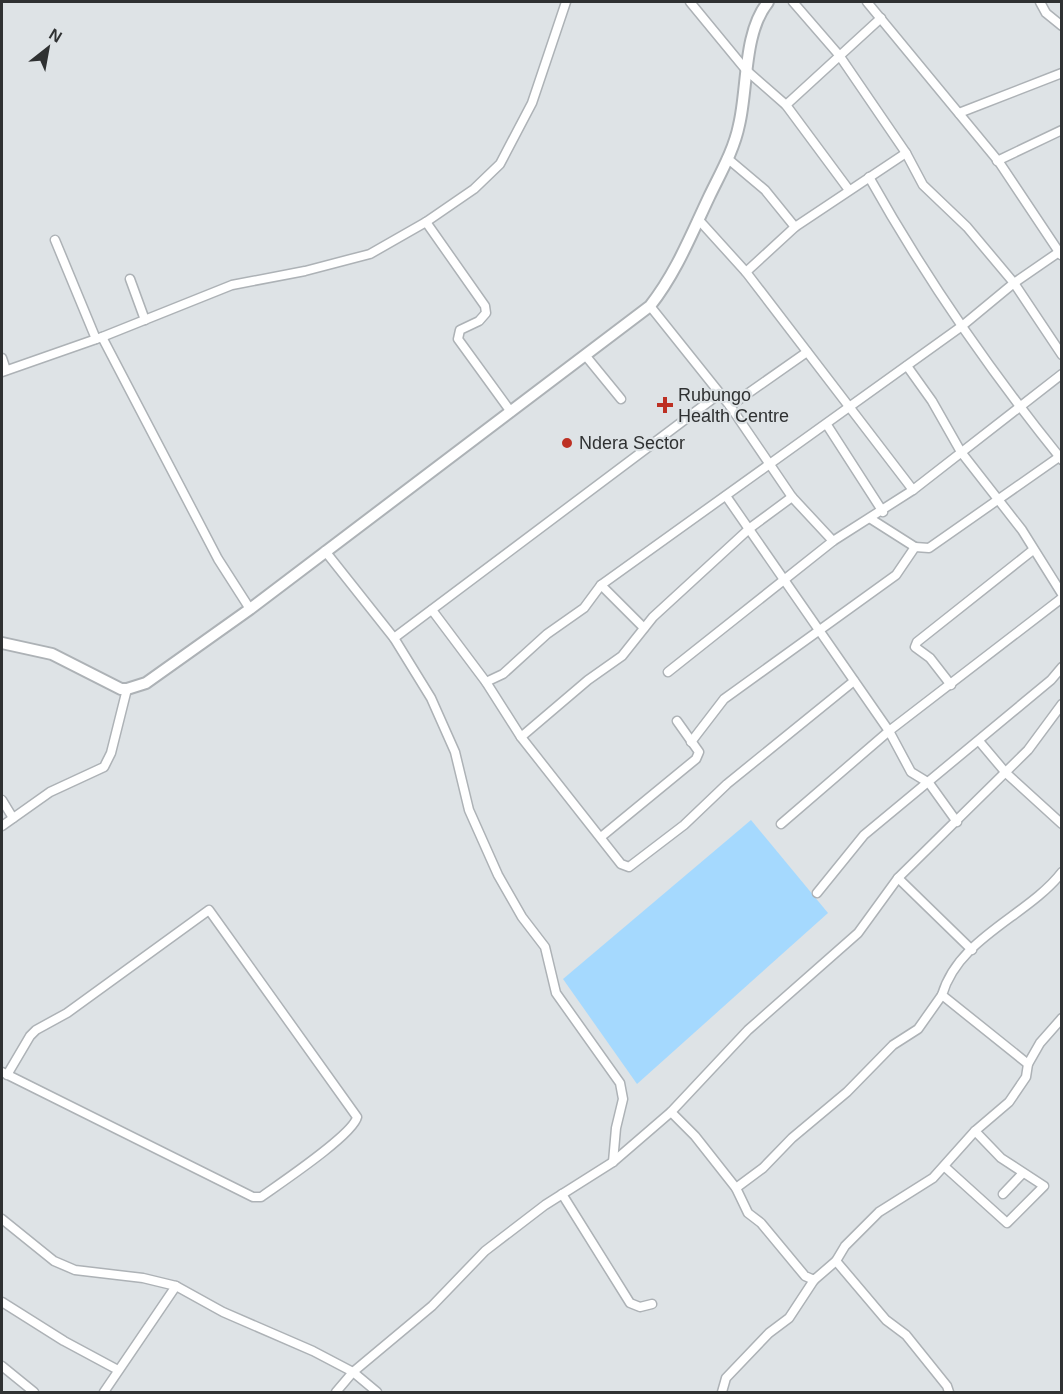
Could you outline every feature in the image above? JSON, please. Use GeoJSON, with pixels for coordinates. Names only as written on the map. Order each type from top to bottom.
{"type":"FeatureCollection","features":[{"type":"Feature","properties":{"kind":"main road"},"geometry":{"type":"LineString","coordinates":[[2,644],[52,654],[110,684],[127,689],[146,683],[250,609],[650,306],[680,261],[728,158],[740,126],[746,70],[761,12],[768,2]]}},
{"type":"Feature","properties":{"kind":"street"},"geometry":{"type":"LineString","coordinates":[[2,358],[4,371],[99,338],[232,285],[305,271],[370,254],[426,222],[474,189],[500,164],[532,103],[566,2]]}},
{"type":"Feature","properties":{"kind":"street"},"geometry":{"type":"LineString","coordinates":[[690,2],[746,70],[786,105],[849,190]]}},
{"type":"Feature","properties":{"kind":"street"},"geometry":{"type":"LineString","coordinates":[[793,2],[839,55],[933,197],[967,227],[1014,283],[1062,355]]}},
{"type":"Feature","properties":{"kind":"street"},"geometry":{"type":"LineString","coordinates":[[486,682],[502,674],[547,634],[584,608],[601,585],[962,326],[1014,283],[1060,254],[998,161],[867,2]]}},
{"type":"Feature","properties":{"kind":"street"},"geometry":{"type":"LineString","coordinates":[[1040,2],[1046,13],[1062,26]]}},
{"type":"Feature","properties":{"kind":"street"},"geometry":{"type":"LineString","coordinates":[[786,105],[881,18]]}},
{"type":"Feature","properties":{"kind":"street"},"geometry":{"type":"LineString","coordinates":[[959,114],[1062,73]]}},
{"type":"Feature","properties":{"kind":"street"},"geometry":{"type":"LineString","coordinates":[[998,161],[1062,130]]}},
{"type":"Feature","properties":{"kind":"street"},"geometry":{"type":"LineString","coordinates":[[746,272],[795,227],[906,153]]}},
{"type":"Feature","properties":{"kind":"street"},"geometry":{"type":"LineString","coordinates":[[728,158],[765,190],[795,227]]}},
{"type":"Feature","properties":{"kind":"street"},"geometry":{"type":"LineString","coordinates":[[869,177],[906,243],[962,326],[1060,459],[999,498],[929,549],[915,547],[871,519]]}},
{"type":"Feature","properties":{"kind":"street"},"geometry":{"type":"LineString","coordinates":[[698,219],[746,272],[913,490]]}},
{"type":"Feature","properties":{"kind":"street"},"geometry":{"type":"LineString","coordinates":[[426,222],[485,306],[486,314],[479,321],[460,330],[459,339],[511,412]]}},
{"type":"Feature","properties":{"kind":"street"},"geometry":{"type":"LineString","coordinates":[[55,240],[99,338],[218,559],[250,609]]}},
{"type":"Feature","properties":{"kind":"street"},"geometry":{"type":"LineString","coordinates":[[130,279],[145,320]]}},
{"type":"Feature","properties":{"kind":"street"},"geometry":{"type":"LineString","coordinates":[[650,306],[730,406],[792,497],[833,541]]}},
{"type":"Feature","properties":{"kind":"street"},"geometry":{"type":"LineString","coordinates":[[730,406],[807,352]]}},
{"type":"Feature","properties":{"kind":"street"},"geometry":{"type":"LineString","coordinates":[[585,355],[621,399]]}},
{"type":"Feature","properties":{"kind":"street"},"geometry":{"type":"LineString","coordinates":[[780,824],[889,730],[951,685],[1062,596],[999,498],[961,452],[932,401],[907,366]]}},
{"type":"Feature","properties":{"kind":"street"},"geometry":{"type":"LineString","coordinates":[[668,672],[833,541],[883,512],[1020,404],[1062,374]]}},
{"type":"Feature","properties":{"kind":"street"},"geometry":{"type":"LineString","coordinates":[[394,638],[719,394]]}},
{"type":"Feature","properties":{"kind":"street"},"geometry":{"type":"LineString","coordinates":[[826,424],[883,512]]}},
{"type":"Feature","properties":{"kind":"street"},"geometry":{"type":"LineString","coordinates":[[726,496],[889,730],[911,772],[929,783],[957,822]]}},
{"type":"Feature","properties":{"kind":"street"},"geometry":{"type":"LineString","coordinates":[[521,737],[588,680],[622,656],[644,628],[750,528],[792,497]]}},
{"type":"Feature","properties":{"kind":"street"},"geometry":{"type":"LineString","coordinates":[[691,742],[724,699],[896,575],[915,547]]}},
{"type":"Feature","properties":{"kind":"street"},"geometry":{"type":"LineString","coordinates":[[325,550],[394,638],[431,698],[455,752],[469,810],[498,875],[522,918],[544,947],[556,993],[620,1083],[623,1099],[616,1128],[613,1162]]}},
{"type":"Feature","properties":{"kind":"street"},"geometry":{"type":"LineString","coordinates":[[951,685],[930,658],[915,647],[917,642],[1033,550]]}},
{"type":"Feature","properties":{"kind":"street"},"geometry":{"type":"LineString","coordinates":[[601,585],[644,628]]}},
{"type":"Feature","properties":{"kind":"street"},"geometry":{"type":"LineString","coordinates":[[432,610],[486,682],[521,737],[621,864],[629,867],[684,825],[727,784],[855,681]]}},
{"type":"Feature","properties":{"kind":"street"},"geometry":{"type":"LineString","coordinates":[[817,893],[864,835],[1051,680],[1062,667]]}},
{"type":"Feature","properties":{"kind":"street"},"geometry":{"type":"LineString","coordinates":[[2,826],[50,792],[104,767],[111,753],[127,689]]}},
{"type":"Feature","properties":{"kind":"street"},"geometry":{"type":"LineString","coordinates":[[336,1392],[353,1372],[432,1306],[485,1251],[562,1194],[613,1162],[671,1112],[748,1030],[787,994],[842,950],[858,933],[898,878],[1029,750],[1062,704]]}},
{"type":"Feature","properties":{"kind":"street"},"geometry":{"type":"LineString","coordinates":[[601,837],[696,759],[699,752],[677,722]]}},
{"type":"Feature","properties":{"kind":"street"},"geometry":{"type":"LineString","coordinates":[[979,741],[1006,773],[1062,824]]}},
{"type":"Feature","properties":{"kind":"street"},"geometry":{"type":"LineString","coordinates":[[2,800],[13,818]]}},
{"type":"Feature","properties":{"kind":"street"},"geometry":{"type":"LineString","coordinates":[[736,1188],[763,1168],[792,1138],[847,1092],[893,1045],[918,1029],[942,995],[959,965],[989,930],[1032,899],[1062,872]]}},
{"type":"Feature","properties":{"kind":"street"},"geometry":{"type":"LineString","coordinates":[[898,878],[972,950]]}},
{"type":"Feature","properties":{"kind":"street"},"geometry":{"type":"LineString","coordinates":[[209,910],[357,1117],[351,1129],[305,1165],[261,1197],[253,1197],[4,1073],[36,1030],[67,1012],[209,910]]}},
{"type":"Feature","properties":{"kind":"street"},"geometry":{"type":"LineString","coordinates":[[942,995],[1028,1064]]}},
{"type":"Feature","properties":{"kind":"street"},"geometry":{"type":"LineString","coordinates":[[722,1392],[726,1378],[769,1333],[789,1318],[814,1280],[836,1261],[845,1246],[879,1212],[933,1178],[975,1131],[1018,1093],[1026,1077],[1028,1064],[1051,1027],[1062,1018]]}},
{"type":"Feature","properties":{"kind":"street"},"geometry":{"type":"LineString","coordinates":[[671,1112],[695,1136],[736,1188],[748,1213],[761,1223],[805,1276],[814,1280]]}},
{"type":"Feature","properties":{"kind":"street"},"geometry":{"type":"LineString","coordinates":[[945,1167],[1007,1223],[1044,1186],[1022,1174],[994,1152],[975,1131]]}},
{"type":"Feature","properties":{"kind":"street"},"geometry":{"type":"LineString","coordinates":[[1003,1194],[1022,1174]]}},
{"type":"Feature","properties":{"kind":"street"},"geometry":{"type":"LineString","coordinates":[[562,1194],[630,1303],[640,1307],[652,1304]]}},
{"type":"Feature","properties":{"kind":"street"},"geometry":{"type":"LineString","coordinates":[[2,1219],[54,1261],[75,1270],[143,1278],[176,1286],[223,1312],[313,1351],[353,1372],[377,1392]]}},
{"type":"Feature","properties":{"kind":"street"},"geometry":{"type":"LineString","coordinates":[[836,1261],[886,1320],[906,1335],[947,1386],[949,1392]]}},
{"type":"Feature","properties":{"kind":"street"},"geometry":{"type":"LineString","coordinates":[[104,1392],[176,1286]]}},
{"type":"Feature","properties":{"kind":"street"},"geometry":{"type":"LineString","coordinates":[[2,1302],[64,1341],[118,1370]]}},
{"type":"Feature","properties":{"kind":"street"},"geometry":{"type":"LineString","coordinates":[[2,1366],[34,1392]]}},
{"type":"Feature","properties":{"kind":"shaded area"},"geometry":{"type":"Polygon","coordinates":[[[751,820],[828,913],[637,1084],[563,979],[751,820]]]}},
{"type":"Feature","properties":{"kind":"place","name":"Rubungo Health Centre"},"geometry":{"type":"Point","coordinates":[665,405]}},
{"type":"Feature","properties":{"kind":"place","name":"Ndera Sector"},"geometry":{"type":"Point","coordinates":[567,443]}}]}
